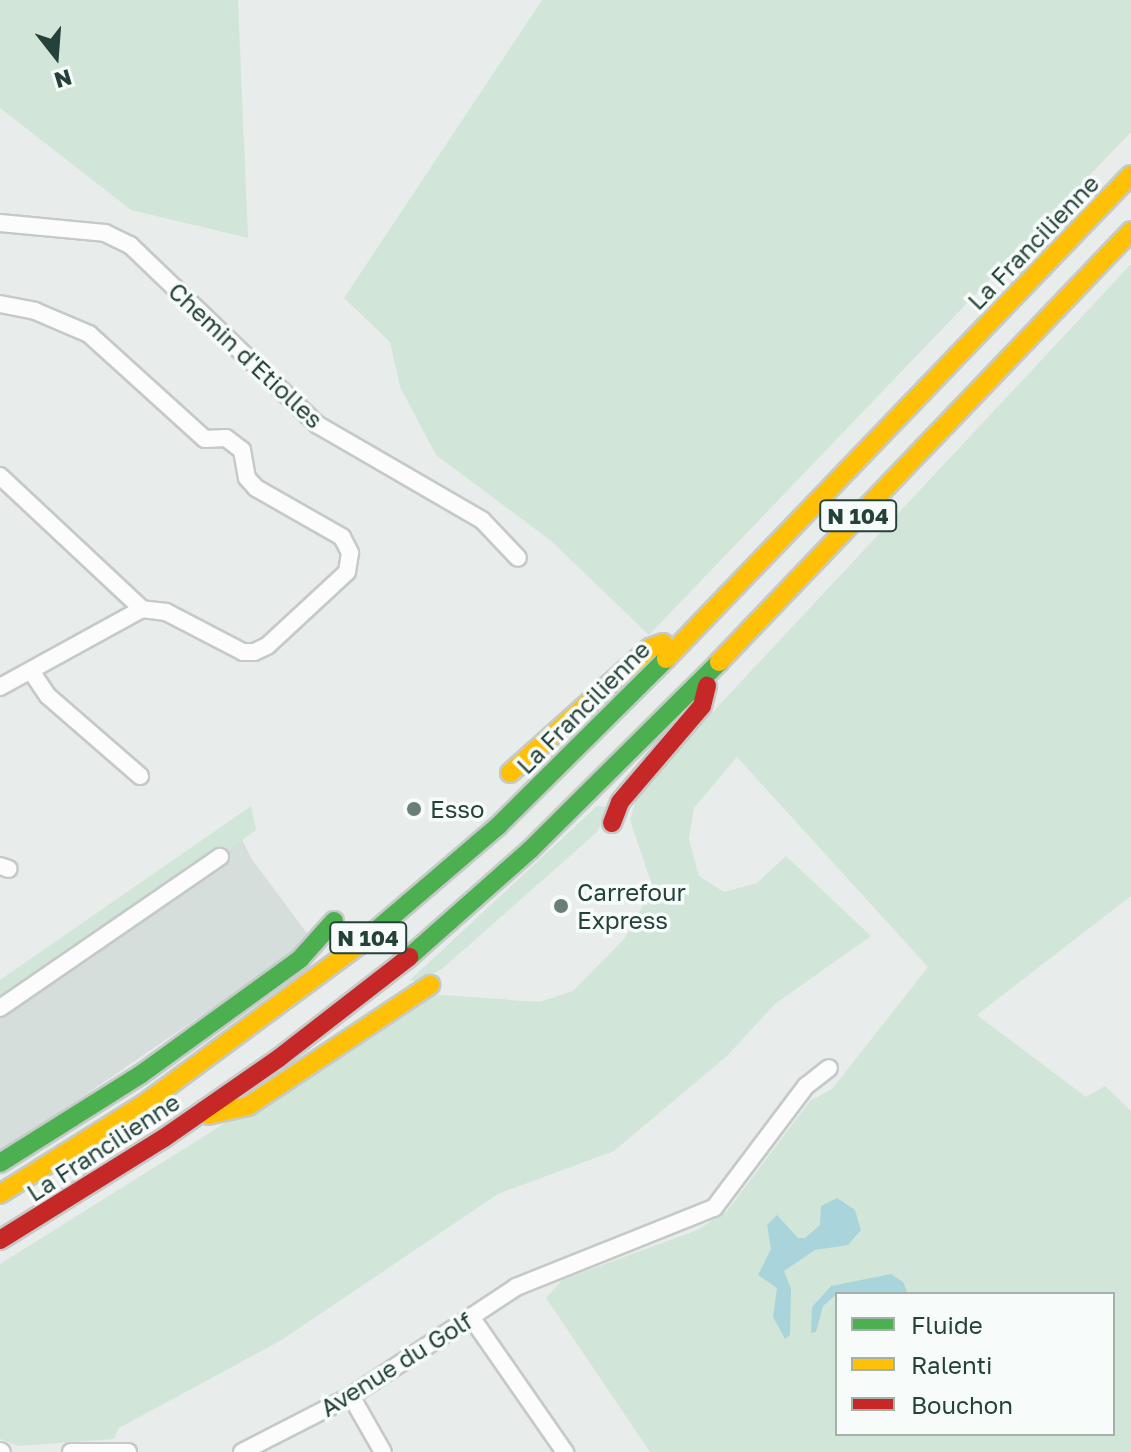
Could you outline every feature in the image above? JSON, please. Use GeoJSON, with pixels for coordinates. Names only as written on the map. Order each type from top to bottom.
{"type":"FeatureCollection","features":[{"type":"Feature","properties":{"kind":"highway","name":"La Francilienne"},"geometry":{"type":"LineString","coordinates":[[0,1194],[148,1101],[381,928],[498,826],[693,630],[1131,175]]}},
{"type":"Feature","properties":{"kind":"highway","name":"La Francilienne"},"geometry":{"type":"LineString","coordinates":[[0,1240],[192,1119],[406,959],[530,850],[711,670],[1131,231]]}},
{"type":"Feature","properties":{"kind":"highway"},"geometry":{"type":"LineString","coordinates":[[510,773],[650,648],[693,630]]}},
{"type":"Feature","properties":{"kind":"highway"},"geometry":{"type":"LineString","coordinates":[[612,823],[620,802],[702,706],[711,670]]}},
{"type":"Feature","properties":{"kind":"highway"},"geometry":{"type":"LineString","coordinates":[[0,1163],[140,1075],[300,959],[334,921]]}},
{"type":"Feature","properties":{"kind":"highway"},"geometry":{"type":"LineString","coordinates":[[192,1119],[248,1106],[430,985]]}},
{"type":"Feature","properties":{"kind":"street","name":"Chemin d'Etiolles"},"geometry":{"type":"LineString","coordinates":[[0,223],[105,233],[130,245],[318,425],[482,520],[518,558]]}},
{"type":"Feature","properties":{"kind":"street"},"geometry":{"type":"LineString","coordinates":[[0,304],[35,311],[89,334],[205,439],[226,438],[242,450],[247,478],[256,488],[342,537],[350,553],[347,572],[267,646],[254,652],[243,652],[166,612],[142,609],[0,476]]}},
{"type":"Feature","properties":{"kind":"street"},"geometry":{"type":"LineString","coordinates":[[0,687],[142,609]]}},
{"type":"Feature","properties":{"kind":"street"},"geometry":{"type":"LineString","coordinates":[[31,671],[48,696],[140,776]]}},
{"type":"Feature","properties":{"kind":"street"},"geometry":{"type":"LineString","coordinates":[[0,1008],[220,857]]}},
{"type":"Feature","properties":{"kind":"street","name":"Avenue du Golf"},"geometry":{"type":"LineString","coordinates":[[242,1452],[351,1396],[516,1287],[714,1208],[806,1086],[829,1068]]}},
{"type":"Feature","properties":{"kind":"street"},"geometry":{"type":"LineString","coordinates":[[471,1317],[565,1452]]}},
{"type":"Feature","properties":{"kind":"street"},"geometry":{"type":"LineString","coordinates":[[351,1396],[383,1452]]}},
{"type":"Feature","properties":{"kind":"street"},"geometry":{"type":"LineString","coordinates":[[71,1452],[128,1452]]}},
{"type":"Feature","properties":{"kind":"shaded area"},"geometry":{"type":"Polygon","coordinates":[[[242,839],[251,858],[312,940],[0,1153],[0,1003],[94,948],[242,839]]]}},
{"type":"Feature","properties":{"kind":"green space"},"geometry":{"type":"Polygon","coordinates":[[[0,0],[238,0],[248,238],[131,210],[0,108],[0,0]]]}},
{"type":"Feature","properties":{"kind":"green space"},"geometry":{"type":"Polygon","coordinates":[[[542,0],[1131,0],[1131,132],[649,635],[550,540],[436,455],[400,387],[390,342],[344,298],[542,0]]]}},
{"type":"Feature","properties":{"kind":"green space"},"geometry":{"type":"Polygon","coordinates":[[[1131,264],[1131,896],[977,1015],[1086,1097],[1105,1086],[1131,1111],[1131,1452],[650,1452],[546,1298],[562,1280],[697,1230],[727,1211],[810,1101],[832,1089],[928,967],[737,757],[694,808],[689,839],[699,876],[724,892],[757,883],[786,856],[871,936],[775,1004],[727,1056],[614,1151],[498,1194],[280,1341],[119,1428],[114,1439],[18,1446],[0,1439],[0,1264],[431,994],[539,1002],[573,991],[624,939],[653,888],[630,820],[638,792],[1131,264]]]}},
{"type":"Feature","properties":{"kind":"green space"},"geometry":{"type":"Polygon","coordinates":[[[251,806],[256,830],[94,948],[0,1004],[0,980],[251,806]]]}},
{"type":"Feature","properties":{"kind":"green space"},"geometry":{"type":"Polygon","coordinates":[[[597,806],[612,807],[596,833],[442,969],[418,982],[410,980],[597,806]]]}},
{"type":"Feature","properties":{"kind":"water"},"geometry":{"type":"Polygon","coordinates":[[[837,1198],[855,1210],[861,1230],[848,1245],[815,1250],[784,1271],[791,1289],[790,1335],[785,1339],[773,1317],[777,1288],[758,1275],[771,1249],[767,1225],[777,1215],[798,1238],[805,1238],[820,1225],[821,1206],[837,1198]]]}},
{"type":"Feature","properties":{"kind":"water"},"geometry":{"type":"Polygon","coordinates":[[[891,1274],[903,1282],[907,1292],[835,1292],[835,1296],[823,1306],[816,1332],[811,1333],[812,1307],[831,1286],[891,1274]]]}},
{"type":"Feature","properties":{"kind":"traffic: fast"},"geometry":{"type":"LineString","coordinates":[[360,944],[498,826],[666,659]]}},
{"type":"Feature","properties":{"kind":"traffic: fast"},"geometry":{"type":"LineString","coordinates":[[409,957],[530,850],[719,662]]}},
{"type":"Feature","properties":{"kind":"traffic: fast"},"geometry":{"type":"LineString","coordinates":[[0,1163],[140,1075],[300,959],[334,921]]}},
{"type":"Feature","properties":{"kind":"traffic: slow"},"geometry":{"type":"LineString","coordinates":[[666,659],[1131,175]]}},
{"type":"Feature","properties":{"kind":"traffic: slow"},"geometry":{"type":"LineString","coordinates":[[719,662],[1131,231]]}},
{"type":"Feature","properties":{"kind":"traffic: slow"},"geometry":{"type":"LineString","coordinates":[[510,773],[650,648],[663,643]]}},
{"type":"Feature","properties":{"kind":"traffic: slow"},"geometry":{"type":"LineString","coordinates":[[0,1194],[148,1101],[360,944]]}},
{"type":"Feature","properties":{"kind":"traffic: slow"},"geometry":{"type":"LineString","coordinates":[[208,1115],[248,1106],[430,985]]}},
{"type":"Feature","properties":{"kind":"traffic: jam"},"geometry":{"type":"LineString","coordinates":[[612,823],[620,802],[702,706],[707,686]]}},
{"type":"Feature","properties":{"kind":"traffic: jam"},"geometry":{"type":"LineString","coordinates":[[0,1240],[164,1138],[279,1058],[409,957]]}},
{"type":"Feature","properties":{"kind":"place","name":"Esso"},"geometry":{"type":"Point","coordinates":[414,809]}},
{"type":"Feature","properties":{"kind":"place","name":"Carrefour Express"},"geometry":{"type":"Point","coordinates":[561,906]}}]}
